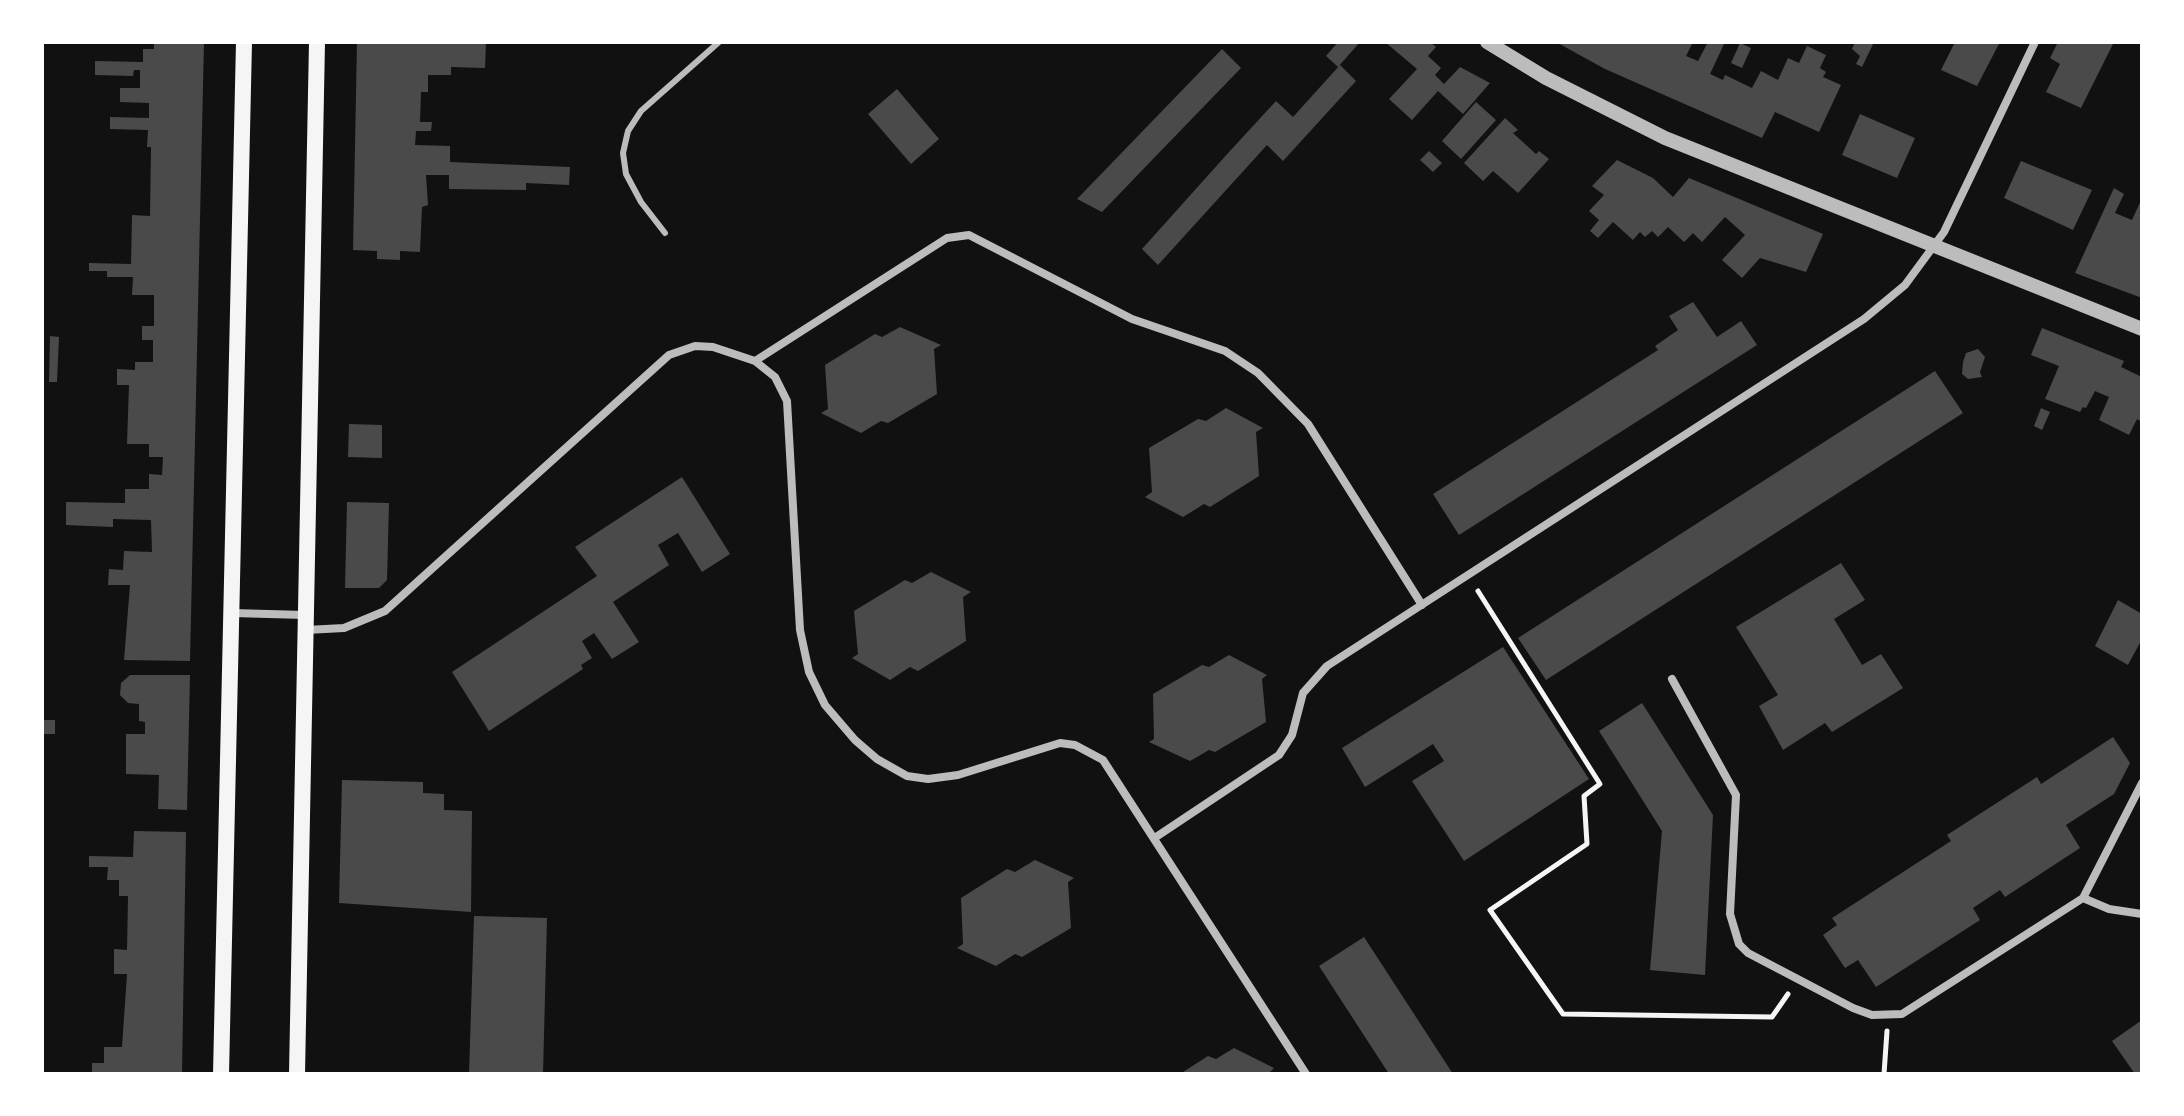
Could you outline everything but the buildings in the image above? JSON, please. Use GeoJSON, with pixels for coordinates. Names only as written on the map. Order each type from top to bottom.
{"type":"FeatureCollection","features":[{"type":"Feature","properties":{"kind":"main road"},"geometry":{"type":"LineString","coordinates":[[221,1074],[244,42]]}},
{"type":"Feature","properties":{"kind":"main road"},"geometry":{"type":"LineString","coordinates":[[297,1074],[317,42]]}},
{"type":"Feature","properties":{"kind":"street"},"geometry":{"type":"LineString","coordinates":[[1487,42],[1546,78],[1665,138],[2058,298],[2142,329]]}},
{"type":"Feature","properties":{"kind":"street"},"geometry":{"type":"LineString","coordinates":[[1156,837],[1279,755],[1292,735],[1303,693],[1317,673],[1864,319],[1905,285],[1944,232],[2035,42]]}},
{"type":"Feature","properties":{"kind":"street"},"geometry":{"type":"LineString","coordinates":[[755,361],[947,238],[969,235],[1132,319],[1225,351],[1258,373],[1308,424],[1422,605]]}},
{"type":"Feature","properties":{"kind":"street"},"geometry":{"type":"LineString","coordinates":[[232,613],[344,628],[372,620],[669,355],[695,346],[713,347],[755,361],[775,377],[787,401],[803,651],[815,688],[837,720],[885,764],[907,776],[928,779],[958,775],[1043,746],[1075,745],[1103,760],[1156,837],[1306,1074]]}},
{"type":"Feature","properties":{"kind":"street"},"geometry":{"type":"LineString","coordinates":[[1672,679],[1736,795],[1732,929],[1748,953],[1853,1008],[1888,1016],[1913,1008],[2083,898],[2142,783]]}},
{"type":"Feature","properties":{"kind":"street"},"geometry":{"type":"LineString","coordinates":[[2083,898],[2109,909],[2142,914]]}},
{"type":"Feature","properties":{"kind":"lane"},"geometry":{"type":"LineString","coordinates":[[665,233],[641,202],[626,174],[623,153],[628,131],[641,111],[719,42]]}},
{"type":"Feature","properties":{"kind":"path"},"geometry":{"type":"LineString","coordinates":[[1468,575],[1600,784],[1584,796],[1587,844],[1490,910],[1563,1014],[1772,1017],[1798,980]]}},
{"type":"Feature","properties":{"kind":"path"},"geometry":{"type":"LineString","coordinates":[[1884,1074],[1888,1016]]}}]}
